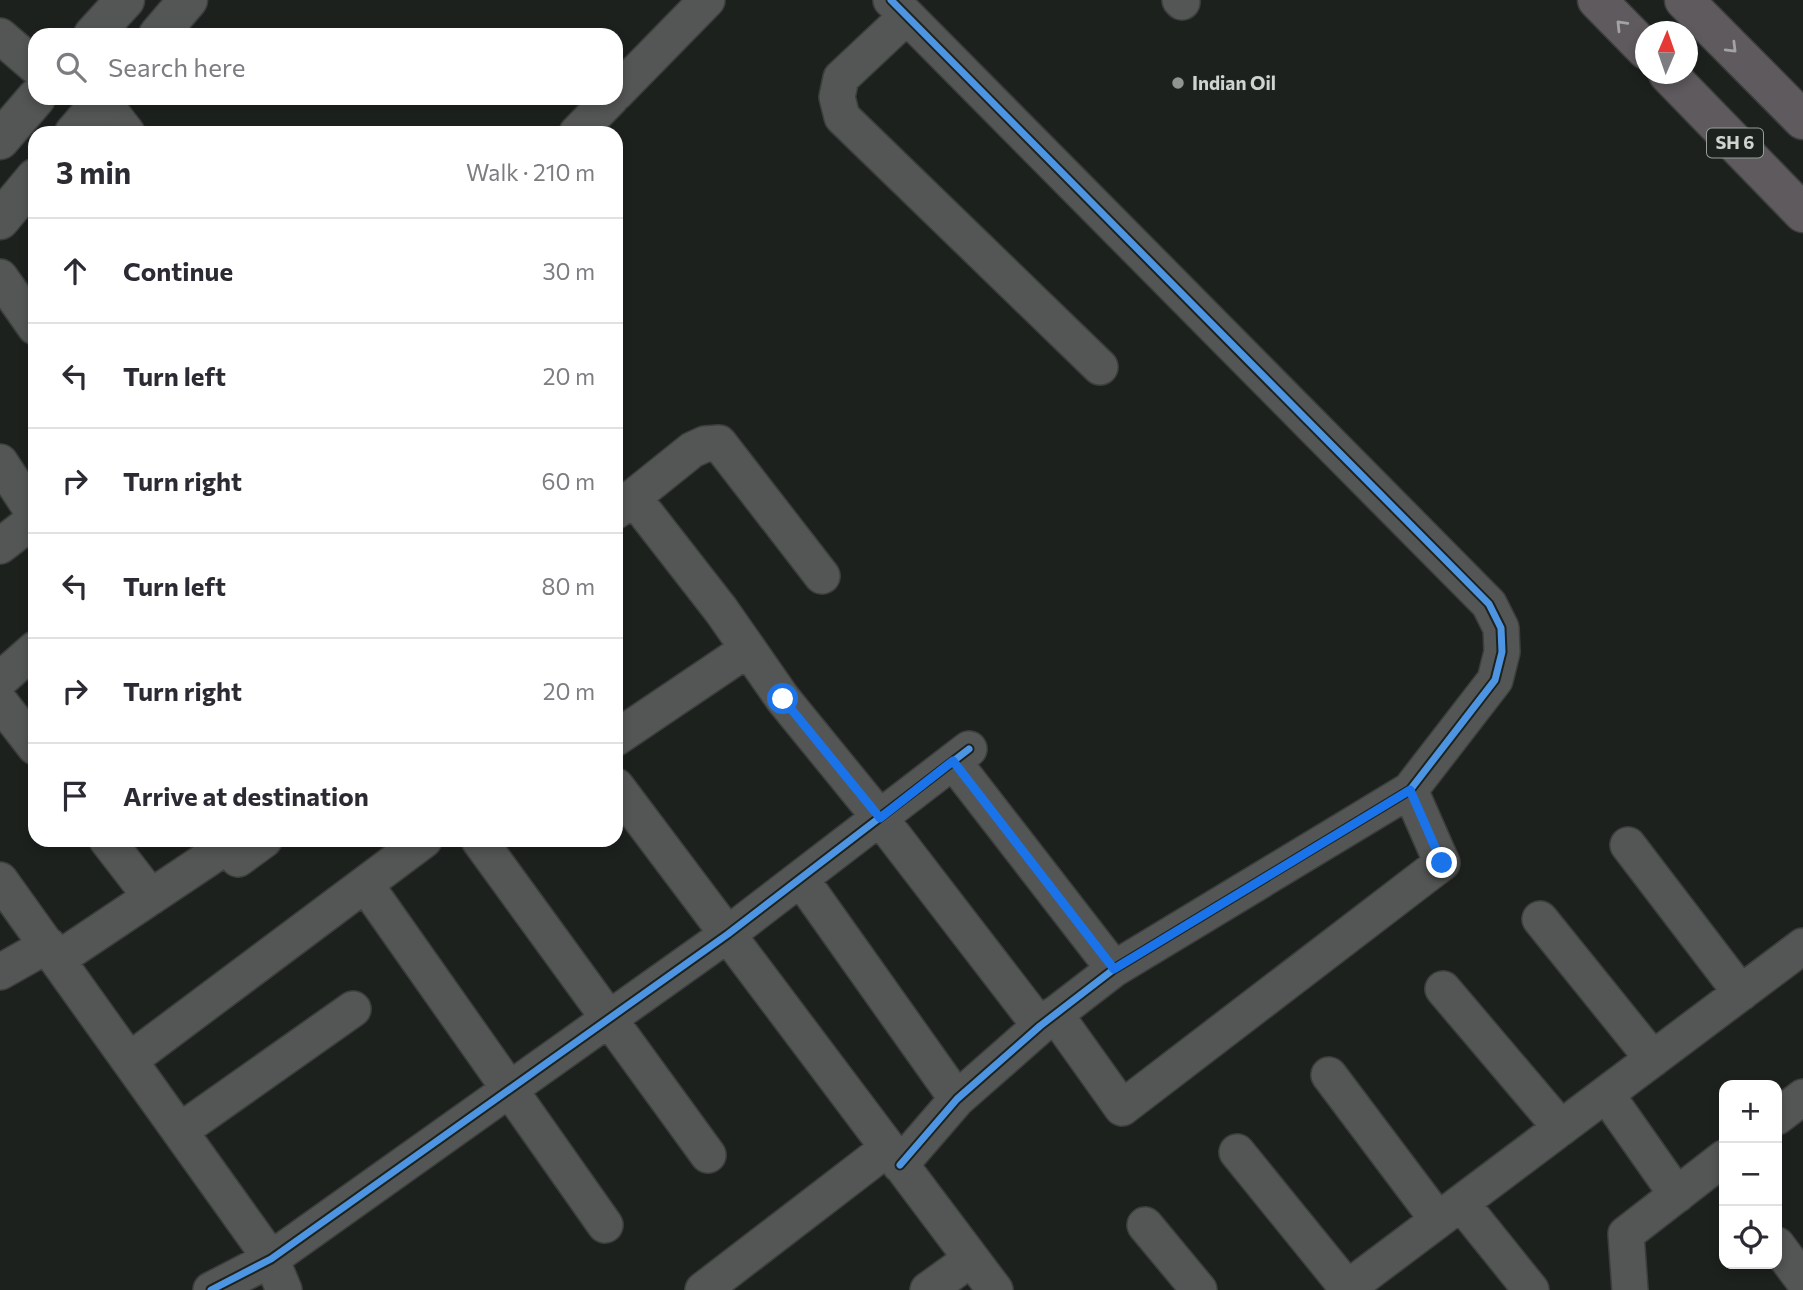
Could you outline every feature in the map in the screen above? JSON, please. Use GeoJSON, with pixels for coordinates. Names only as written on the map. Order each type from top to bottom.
{"type":"FeatureCollection","features":[{"type":"Feature","properties":{"kind":"main road"},"geometry":{"type":"LineString","coordinates":[[1597,0],[1635,39]]}},
{"type":"Feature","properties":{"kind":"main road"},"geometry":{"type":"LineString","coordinates":[[1684,0],[1803,120]]}},
{"type":"Feature","properties":{"kind":"main road","name":"SH 6"},"geometry":{"type":"LineString","coordinates":[[1678,84],[1803,213]]}},
{"type":"Feature","properties":{"kind":"street"},"geometry":{"type":"LineString","coordinates":[[99,28],[125,0]]}},
{"type":"Feature","properties":{"kind":"street"},"geometry":{"type":"LineString","coordinates":[[164,28],[188,0]]}},
{"type":"Feature","properties":{"kind":"street"},"geometry":{"type":"LineString","coordinates":[[623,86],[707,0]]}},
{"type":"Feature","properties":{"kind":"street"},"geometry":{"type":"LineString","coordinates":[[704,1290],[894,1156],[1047,1020],[1114,969],[1410,790],[1495,680],[1502,652],[1501,628],[1489,604],[899,8],[841,78],[837,97],[842,117],[1100,367]]}},
{"type":"Feature","properties":{"kind":"street"},"geometry":{"type":"LineString","coordinates":[[0,36],[28,60]]}},
{"type":"Feature","properties":{"kind":"street"},"geometry":{"type":"LineString","coordinates":[[0,140],[30,105]]}},
{"type":"Feature","properties":{"kind":"street"},"geometry":{"type":"LineString","coordinates":[[80,126],[97,105]]}},
{"type":"Feature","properties":{"kind":"street"},"geometry":{"type":"LineString","coordinates":[[106,105],[122,126]]}},
{"type":"Feature","properties":{"kind":"street"},"geometry":{"type":"LineString","coordinates":[[584,126],[604,105]]}},
{"type":"Feature","properties":{"kind":"street"},"geometry":{"type":"LineString","coordinates":[[0,219],[28,186]]}},
{"type":"Feature","properties":{"kind":"street"},"geometry":{"type":"LineString","coordinates":[[0,277],[28,317]]}},
{"type":"Feature","properties":{"kind":"street"},"geometry":{"type":"LineString","coordinates":[[822,576],[719,443],[705,444],[692,450],[624,504],[721,610],[783,699],[1122,1108],[1442,863],[1410,790]]}},
{"type":"Feature","properties":{"kind":"street"},"geometry":{"type":"LineString","coordinates":[[0,461],[28,506]]}},
{"type":"Feature","properties":{"kind":"street"},"geometry":{"type":"LineString","coordinates":[[0,546],[28,523]]}},
{"type":"Feature","properties":{"kind":"street"},"geometry":{"type":"LineString","coordinates":[[623,733],[748,649]]}},
{"type":"Feature","properties":{"kind":"street"},"geometry":{"type":"LineString","coordinates":[[0,680],[28,655]]}},
{"type":"Feature","properties":{"kind":"street"},"geometry":{"type":"LineString","coordinates":[[0,702],[28,738]]}},
{"type":"Feature","properties":{"kind":"street"},"geometry":{"type":"LineString","coordinates":[[211,1290],[277,1274],[510,1089],[728,934],[961,755],[1114,969]]}},
{"type":"Feature","properties":{"kind":"street"},"geometry":{"type":"LineString","coordinates":[[623,795],[995,1290]]}},
{"type":"Feature","properties":{"kind":"street"},"geometry":{"type":"LineString","coordinates":[[1628,845],[1741,993]]}},
{"type":"Feature","properties":{"kind":"street"},"geometry":{"type":"LineString","coordinates":[[112,847],[151,897]]}},
{"type":"Feature","properties":{"kind":"street"},"geometry":{"type":"LineString","coordinates":[[130,1060],[415,847]]}},
{"type":"Feature","properties":{"kind":"street"},"geometry":{"type":"LineString","coordinates":[[484,847],[708,1155]]}},
{"type":"Feature","properties":{"kind":"street"},"geometry":{"type":"LineString","coordinates":[[0,972],[53,952],[240,850]]}},
{"type":"Feature","properties":{"kind":"street"},"geometry":{"type":"LineString","coordinates":[[801,879],[957,1099]]}},
{"type":"Feature","properties":{"kind":"street"},"geometry":{"type":"LineString","coordinates":[[0,880],[180,1131],[277,1274]]}},
{"type":"Feature","properties":{"kind":"street"},"geometry":{"type":"LineString","coordinates":[[365,884],[605,1225]]}},
{"type":"Feature","properties":{"kind":"street"},"geometry":{"type":"LineString","coordinates":[[1540,919],[1653,1059]]}},
{"type":"Feature","properties":{"kind":"street"},"geometry":{"type":"LineString","coordinates":[[1237,1152],[1347,1289],[1803,946]]}},
{"type":"Feature","properties":{"kind":"street"},"geometry":{"type":"LineString","coordinates":[[1443,989],[1561,1128]]}},
{"type":"Feature","properties":{"kind":"street"},"geometry":{"type":"LineString","coordinates":[[180,1131],[353,1009]]}},
{"type":"Feature","properties":{"kind":"street"},"geometry":{"type":"LineString","coordinates":[[1329,1075],[1450,1211],[1531,1290]]}},
{"type":"Feature","properties":{"kind":"street"},"geometry":{"type":"LineString","coordinates":[[1606,1094],[1677,1195]]}},
{"type":"Feature","properties":{"kind":"street"},"geometry":{"type":"LineString","coordinates":[[1782,1113],[1803,1097]]}},
{"type":"Feature","properties":{"kind":"street"},"geometry":{"type":"LineString","coordinates":[[1630,1290],[1626,1234],[1719,1162]]}},
{"type":"Feature","properties":{"kind":"street"},"geometry":{"type":"LineString","coordinates":[[1145,1225],[1199,1290]]}},
{"type":"Feature","properties":{"kind":"street"},"geometry":{"type":"LineString","coordinates":[[1782,1252],[1803,1280]]}},
{"type":"Feature","properties":{"kind":"street"},"geometry":{"type":"LineString","coordinates":[[928,1290],[971,1259]]}},
{"type":"Feature","properties":{"kind":"cycle path"},"geometry":{"type":"LineString","coordinates":[[891,0],[1489,604],[1501,628],[1502,652],[1495,680],[1410,790],[1114,969],[1040,1026],[957,1099],[900,1165]]}},
{"type":"Feature","properties":{"kind":"cycle path"},"geometry":{"type":"LineString","coordinates":[[211,1290],[271,1259],[728,934],[969,749]]}},
{"type":"Feature","properties":{"kind":"place","name":"Indian Oil"},"geometry":{"type":"Point","coordinates":[1178,83]}},
{"type":"Feature","properties":{"kind":"route"},"geometry":{"type":"LineString","coordinates":[[783,699],[880,818],[953,761],[1114,969],[1410,790],[1442,863]]}}]}
